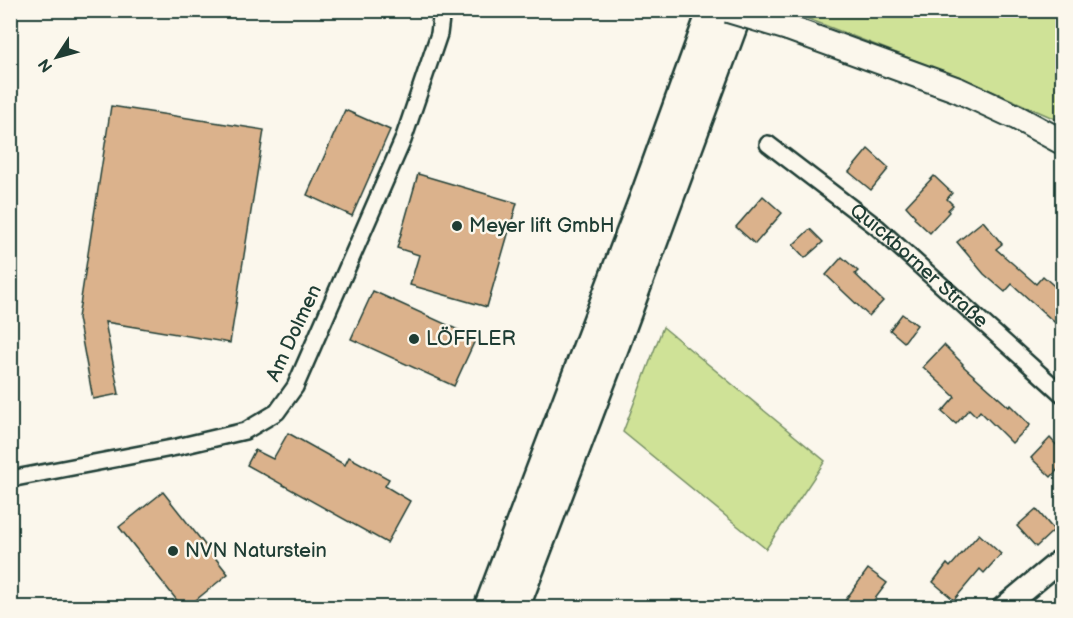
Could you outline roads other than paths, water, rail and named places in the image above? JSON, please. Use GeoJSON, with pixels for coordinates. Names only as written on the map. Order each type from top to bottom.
{"type":"FeatureCollection","features":[{"type":"Feature","properties":{"kind":"highway"},"geometry":{"type":"LineString","coordinates":[[488,608],[646,192],[712,10]]}},
{"type":"Feature","properties":{"kind":"highway"},"geometry":{"type":"LineString","coordinates":[[515,608],[739,10]]}},
{"type":"Feature","properties":{"kind":"main road"},"geometry":{"type":"LineString","coordinates":[[728,10],[788,28],[958,90],[1062,142]]}},
{"type":"Feature","properties":{"kind":"street","name":"Am Dolmen"},"geometry":{"type":"LineString","coordinates":[[10,479],[177,447],[244,431],[277,411],[295,387],[403,140],[439,34],[442,10]]}},
{"type":"Feature","properties":{"kind":"street","name":"Quickborner Straße"},"geometry":{"type":"LineString","coordinates":[[768,144],[878,228],[1062,394]]}},
{"type":"Feature","properties":{"kind":"street"},"geometry":{"type":"LineString","coordinates":[[1003,608],[1062,559]]}},
{"type":"Feature","properties":{"kind":"place","name":"Meyer lift GmbH"},"geometry":{"type":"Point","coordinates":[457,226]}},
{"type":"Feature","properties":{"kind":"place","name":"LÖFFLER"},"geometry":{"type":"Point","coordinates":[414,339]}},
{"type":"Feature","properties":{"kind":"place","name":"NVN Naturstein"},"geometry":{"type":"Point","coordinates":[173,551]}}]}
